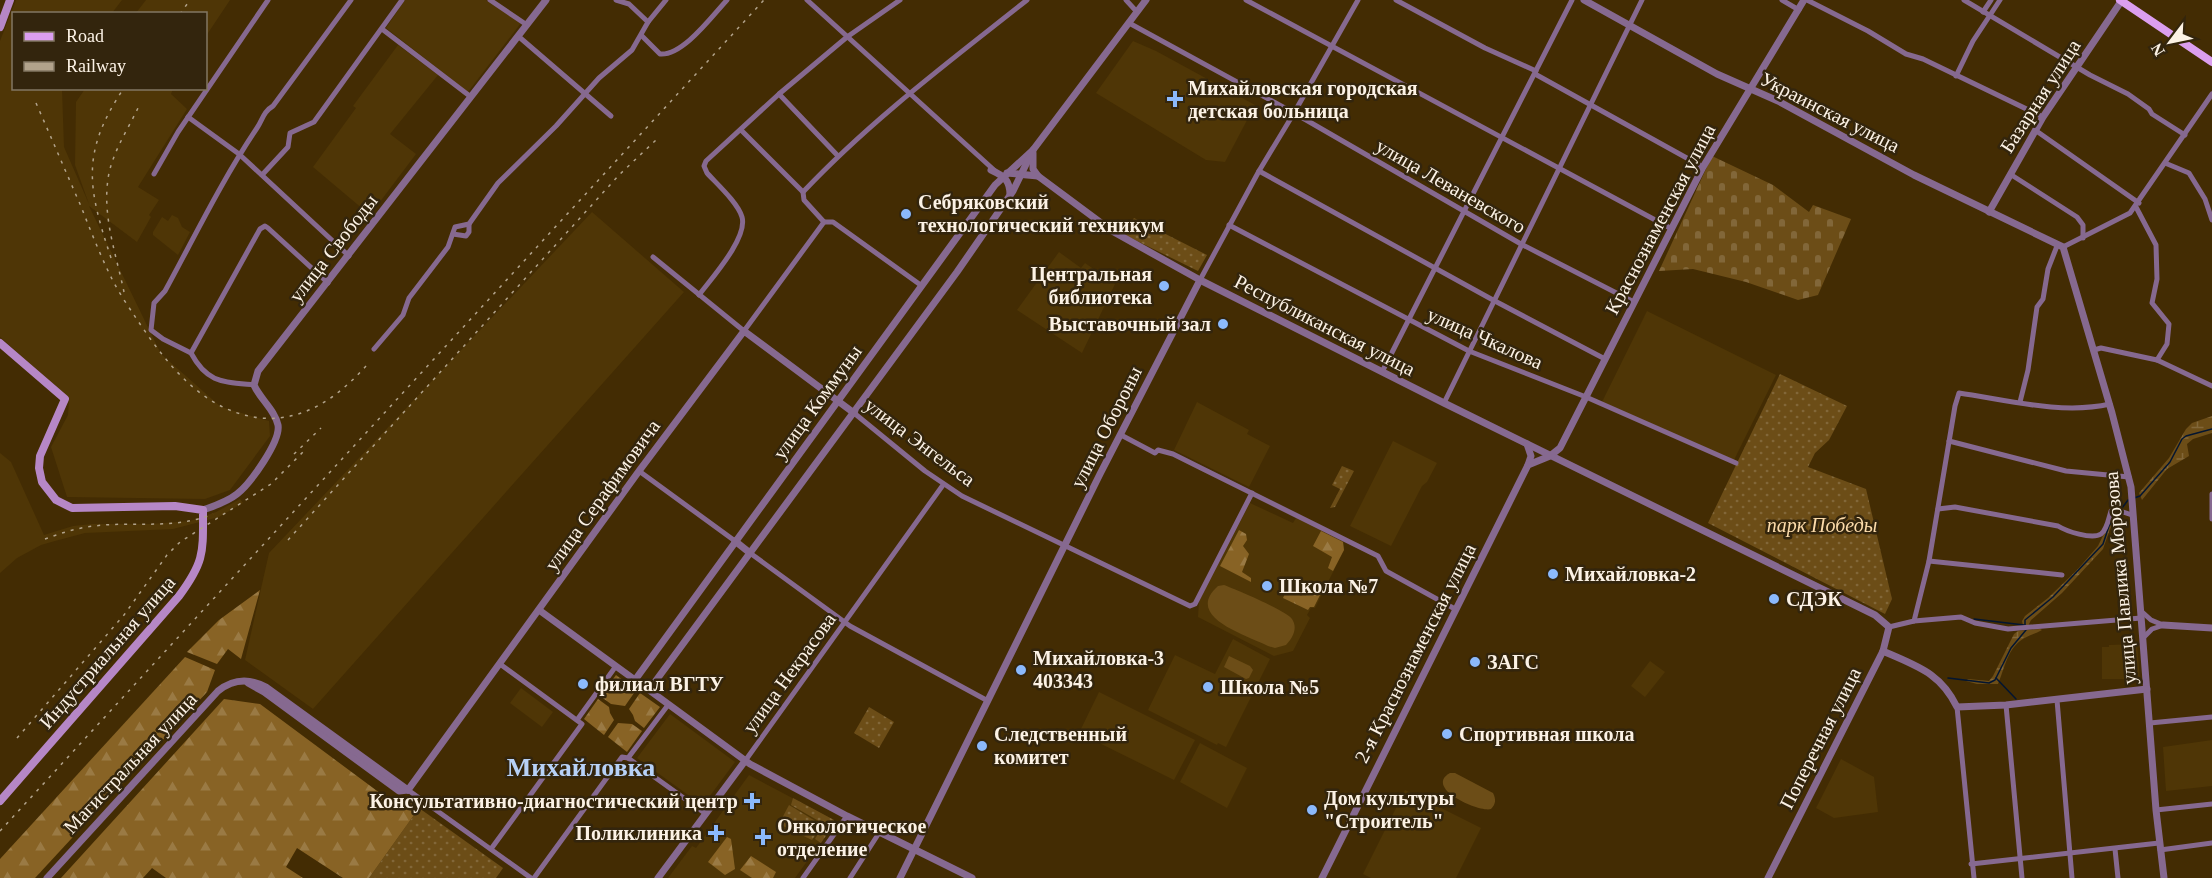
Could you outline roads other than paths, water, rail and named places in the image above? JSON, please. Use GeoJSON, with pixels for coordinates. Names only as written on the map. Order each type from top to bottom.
{"type":"FeatureCollection","features":[{"type":"Feature","properties":{"kind":"main road"},"geometry":{"type":"LineString","coordinates":[[0,27],[10,0]]}},
{"type":"Feature","properties":{"kind":"main road"},"geometry":{"type":"LineString","coordinates":[[2121,0],[2212,62]]}},
{"type":"Feature","properties":{"kind":"main road"},"geometry":{"type":"LineString","coordinates":[[0,343],[65,399],[45,441],[39,462],[42,482],[56,500],[72,508],[176,506],[203,510]]}},
{"type":"Feature","properties":{"kind":"main road","name":"Индустриальная улица"},"geometry":{"type":"LineString","coordinates":[[0,801],[195,575],[201,560],[203,510]]}},
{"type":"Feature","properties":{"kind":"street"},"geometry":{"type":"LineString","coordinates":[[207,89],[268,0]]}},
{"type":"Feature","properties":{"kind":"street"},"geometry":{"type":"LineString","coordinates":[[203,510],[237,494],[272,450],[278,436],[276,418],[254,386],[222,382],[212,378],[202,371],[191,353],[163,339],[151,330],[154,303],[165,291],[238,154],[260,124],[263,114],[273,106],[351,0]]}},
{"type":"Feature","properties":{"kind":"street"},"geometry":{"type":"LineString","coordinates":[[262,175],[288,147],[290,134],[314,122],[402,0]]}},
{"type":"Feature","properties":{"kind":"street"},"geometry":{"type":"LineString","coordinates":[[490,0],[527,25]]}},
{"type":"Feature","properties":{"kind":"street","name":"улица Свободы"},"geometry":{"type":"LineString","coordinates":[[254,386],[258,371],[546,0]]}},
{"type":"Feature","properties":{"kind":"street"},"geometry":{"type":"LineString","coordinates":[[616,0],[629,4],[648,22]]}},
{"type":"Feature","properties":{"kind":"street"},"geometry":{"type":"LineString","coordinates":[[453,234],[466,236],[469,232],[469,224],[498,183],[556,126],[599,78],[627,55],[642,36],[648,22],[666,0]]}},
{"type":"Feature","properties":{"kind":"street"},"geometry":{"type":"LineString","coordinates":[[642,36],[660,54],[674,53],[727,0]]}},
{"type":"Feature","properties":{"kind":"street"},"geometry":{"type":"LineString","coordinates":[[807,0],[991,170],[995,177],[995,185],[1001,183],[1006,186],[1010,195]]}},
{"type":"Feature","properties":{"kind":"street"},"geometry":{"type":"LineString","coordinates":[[814,7],[821,0]]}},
{"type":"Feature","properties":{"kind":"street"},"geometry":{"type":"LineString","coordinates":[[699,295],[735,245],[743,223],[741,214],[707,173],[704,166],[706,161],[779,94],[847,37],[900,0]]}},
{"type":"Feature","properties":{"kind":"street"},"geometry":{"type":"LineString","coordinates":[[803,192],[838,156],[909,94],[1028,0]]}},
{"type":"Feature","properties":{"kind":"street"},"geometry":{"type":"LineString","coordinates":[[1126,0],[1137,12]]}},
{"type":"Feature","properties":{"kind":"street","name":"улица Коммуны"},"geometry":{"type":"LineString","coordinates":[[668,705],[649,690],[957,272],[1010,195],[1033,150],[1146,0]]}},
{"type":"Feature","properties":{"kind":"street"},"geometry":{"type":"LineString","coordinates":[[1246,0],[1558,170],[1672,229]]}},
{"type":"Feature","properties":{"kind":"street","name":"улица Обороны"},"geometry":{"type":"LineString","coordinates":[[900,878],[1120,435],[1200,280],[1259,171],[1333,47],[1358,0]]}},
{"type":"Feature","properties":{"kind":"street"},"geometry":{"type":"LineString","coordinates":[[1396,0],[1535,73],[1590,106],[1703,167]]}},
{"type":"Feature","properties":{"kind":"street"},"geometry":{"type":"LineString","coordinates":[[1382,372],[1572,0]]}},
{"type":"Feature","properties":{"kind":"street","name":"Украинская улица"},"geometry":{"type":"LineString","coordinates":[[1584,0],[1717,74],[1778,101],[1914,175],[2060,247]]}},
{"type":"Feature","properties":{"kind":"street"},"geometry":{"type":"LineString","coordinates":[[1444,403],[1642,0]]}},
{"type":"Feature","properties":{"kind":"street"},"geometry":{"type":"LineString","coordinates":[[1782,0],[1798,10]]}},
{"type":"Feature","properties":{"kind":"street"},"geometry":{"type":"LineString","coordinates":[[1805,0],[1868,31],[1906,54],[1923,59],[2043,117]]}},
{"type":"Feature","properties":{"kind":"street","name":"Краснознаменская улица"},"geometry":{"type":"LineString","coordinates":[[1550,456],[1560,448],[1703,167],[1805,0]]}},
{"type":"Feature","properties":{"kind":"street"},"geometry":{"type":"LineString","coordinates":[[1964,0],[2077,67],[2128,94],[2149,109],[2152,114],[2185,135]]}},
{"type":"Feature","properties":{"kind":"street"},"geometry":{"type":"LineString","coordinates":[[1956,76],[1991,0]]}},
{"type":"Feature","properties":{"kind":"street"},"geometry":{"type":"LineString","coordinates":[[1986,14],[2000,0]]}},
{"type":"Feature","properties":{"kind":"street","name":"Базарная улица"},"geometry":{"type":"LineString","coordinates":[[1989,212],[2043,117],[2121,0]]}},
{"type":"Feature","properties":{"kind":"street","name":"улица Леваневского"},"geometry":{"type":"LineString","coordinates":[[1129,23],[1294,113],[1521,244],[1634,302]]}},
{"type":"Feature","properties":{"kind":"street"},"geometry":{"type":"LineString","coordinates":[[382,29],[471,97]]}},
{"type":"Feature","properties":{"kind":"street"},"geometry":{"type":"LineString","coordinates":[[518,36],[611,116]]}},
{"type":"Feature","properties":{"kind":"street"},"geometry":{"type":"LineString","coordinates":[[154,174],[206,90]]}},
{"type":"Feature","properties":{"kind":"street"},"geometry":{"type":"LineString","coordinates":[[779,94],[838,156]]}},
{"type":"Feature","properties":{"kind":"street"},"geometry":{"type":"LineString","coordinates":[[2020,402],[2028,370],[2037,307],[2043,299],[2048,269],[2060,247],[2084,238],[2123,217],[2137,205],[2211,99]]}},
{"type":"Feature","properties":{"kind":"street"},"geometry":{"type":"LineString","coordinates":[[188,117],[238,154],[349,256]]}},
{"type":"Feature","properties":{"kind":"street"},"geometry":{"type":"LineString","coordinates":[[741,130],[803,192],[804,200],[824,222],[833,222],[922,286]]}},
{"type":"Feature","properties":{"kind":"street"},"geometry":{"type":"LineString","coordinates":[[2035,130],[2137,205],[2157,245],[2157,279],[2152,303],[2169,324],[2167,344],[2157,360]]}},
{"type":"Feature","properties":{"kind":"street"},"geometry":{"type":"LineString","coordinates":[[1033,150],[1033,169],[1038,176]]}},
{"type":"Feature","properties":{"kind":"street","name":"улица Коммуны"},"geometry":{"type":"LineString","coordinates":[[616,666],[635,680],[995,185],[1033,150]]}},
{"type":"Feature","properties":{"kind":"street"},"geometry":{"type":"LineString","coordinates":[[2165,163],[2189,173],[2205,199],[2212,220]]}},
{"type":"Feature","properties":{"kind":"street"},"geometry":{"type":"LineString","coordinates":[[991,170],[1005,175],[1038,176]]}},
{"type":"Feature","properties":{"kind":"street"},"geometry":{"type":"LineString","coordinates":[[1259,171],[1493,300],[1605,358]]}},
{"type":"Feature","properties":{"kind":"street"},"geometry":{"type":"LineString","coordinates":[[2010,174],[2077,217],[2083,225],[2084,238]]}},
{"type":"Feature","properties":{"kind":"street"},"geometry":{"type":"LineString","coordinates":[[1005,175],[1010,184],[1010,195]]}},
{"type":"Feature","properties":{"kind":"street","name":"Республиканская улица"},"geometry":{"type":"LineString","coordinates":[[1038,176],[1112,231],[1200,280],[1564,463],[1875,615],[1889,627]]}},
{"type":"Feature","properties":{"kind":"street","name":"улица Серафимовича"},"geometry":{"type":"LineString","coordinates":[[408,790],[639,471],[824,222]]}},
{"type":"Feature","properties":{"kind":"street"},"geometry":{"type":"LineString","coordinates":[[374,349],[403,315],[409,298],[448,247],[455,227],[469,224]]}},
{"type":"Feature","properties":{"kind":"street","name":"улица Чкалова"},"geometry":{"type":"LineString","coordinates":[[1229,225],[1469,351],[1586,397],[1736,463]]}},
{"type":"Feature","properties":{"kind":"street"},"geometry":{"type":"LineString","coordinates":[[191,353],[263,227],[268,228],[328,283]]}},
{"type":"Feature","properties":{"kind":"street","name":"улица Павлика Морозова"},"geometry":{"type":"LineString","coordinates":[[2060,247],[2094,350],[2130,477],[2163,878]]}},
{"type":"Feature","properties":{"kind":"street","name":"улица Энгельса"},"geometry":{"type":"LineString","coordinates":[[653,257],[744,331],[839,401],[943,485],[968,500],[1182,603],[1190,606],[1195,604],[1252,493]]}},
{"type":"Feature","properties":{"kind":"street"},"geometry":{"type":"LineString","coordinates":[[2094,350],[2101,348],[2157,360],[2212,386]]}},
{"type":"Feature","properties":{"kind":"street"},"geometry":{"type":"LineString","coordinates":[[1914,621],[1929,561],[1959,393],[2020,402],[2092,408],[2110,404]]}},
{"type":"Feature","properties":{"kind":"street"},"geometry":{"type":"LineString","coordinates":[[1120,435],[1155,453],[1158,450],[1173,454],[1378,556],[1386,571],[1455,609]]}},
{"type":"Feature","properties":{"kind":"street"},"geometry":{"type":"LineString","coordinates":[[1949,441],[2066,471],[2130,477]]}},
{"type":"Feature","properties":{"kind":"street"},"geometry":{"type":"LineString","coordinates":[[1527,444],[1531,456],[1528,465]]}},
{"type":"Feature","properties":{"kind":"street"},"geometry":{"type":"LineString","coordinates":[[1560,448],[1564,463]]}},
{"type":"Feature","properties":{"kind":"street"},"geometry":{"type":"LineString","coordinates":[[1528,465],[1550,456]]}},
{"type":"Feature","properties":{"kind":"street","name":"2-я Краснознаменская улица"},"geometry":{"type":"LineString","coordinates":[[1322,878],[1528,465]]}},
{"type":"Feature","properties":{"kind":"street"},"geometry":{"type":"LineString","coordinates":[[639,471],[845,623],[988,701]]}},
{"type":"Feature","properties":{"kind":"street","name":"улица Некрасова"},"geometry":{"type":"LineString","coordinates":[[658,878],[943,485]]}},
{"type":"Feature","properties":{"kind":"street"},"geometry":{"type":"LineString","coordinates":[[2212,494],[2212,519]]}},
{"type":"Feature","properties":{"kind":"street"},"geometry":{"type":"LineString","coordinates":[[1938,509],[1955,507],[2058,526],[2069,533],[2098,536],[2103,532],[2111,511],[2114,509],[2132,514]]}},
{"type":"Feature","properties":{"kind":"street"},"geometry":{"type":"LineString","coordinates":[[1929,561],[2062,575]]}},
{"type":"Feature","properties":{"kind":"street"},"geometry":{"type":"LineString","coordinates":[[539,610],[616,666],[577,720]]}},
{"type":"Feature","properties":{"kind":"street"},"geometry":{"type":"LineString","coordinates":[[1889,627],[1914,621],[1961,617],[1975,623],[2008,629],[2141,614],[2163,626]]}},
{"type":"Feature","properties":{"kind":"street"},"geometry":{"type":"LineString","coordinates":[[2143,638],[2152,629],[2163,626],[2212,628]]}},
{"type":"Feature","properties":{"kind":"street","name":"Поперечная улица"},"geometry":{"type":"LineString","coordinates":[[1768,878],[1883,651],[1889,627]]}},
{"type":"Feature","properties":{"kind":"street"},"geometry":{"type":"LineString","coordinates":[[1883,651],[1937,678],[1946,687],[1957,707],[1974,878]]}},
{"type":"Feature","properties":{"kind":"street"},"geometry":{"type":"LineString","coordinates":[[491,849],[582,724],[500,664]]}},
{"type":"Feature","properties":{"kind":"street","name":"Магистральная улица"},"geometry":{"type":"LineString","coordinates":[[47,878],[218,692],[227,684],[237,681],[244,681],[264,692],[399,791],[408,790]]}},
{"type":"Feature","properties":{"kind":"street"},"geometry":{"type":"LineString","coordinates":[[1957,707],[2006,705],[2147,689]]}},
{"type":"Feature","properties":{"kind":"street"},"geometry":{"type":"LineString","coordinates":[[2058,700],[2072,878]]}},
{"type":"Feature","properties":{"kind":"street"},"geometry":{"type":"LineString","coordinates":[[628,758],[668,705],[745,761],[847,816],[972,878]]}},
{"type":"Feature","properties":{"kind":"street"},"geometry":{"type":"LineString","coordinates":[[2006,705],[2022,878]]}},
{"type":"Feature","properties":{"kind":"street"},"geometry":{"type":"LineString","coordinates":[[2150,723],[2212,717]]}},
{"type":"Feature","properties":{"kind":"street"},"geometry":{"type":"LineString","coordinates":[[408,790],[532,878],[622,757],[628,758],[706,814]]}},
{"type":"Feature","properties":{"kind":"street"},"geometry":{"type":"LineString","coordinates":[[2156,810],[2212,804]]}},
{"type":"Feature","properties":{"kind":"street"},"geometry":{"type":"LineString","coordinates":[[803,878],[847,816]]}},
{"type":"Feature","properties":{"kind":"street"},"geometry":{"type":"LineString","coordinates":[[850,878],[879,832]]}},
{"type":"Feature","properties":{"kind":"street"},"geometry":{"type":"LineString","coordinates":[[1971,864],[2115,849],[2212,843]]}},
{"type":"Feature","properties":{"kind":"street"},"geometry":{"type":"LineString","coordinates":[[2115,849],[2118,878]]}},
{"type":"Feature","properties":{"kind":"waterway"},"geometry":{"type":"LineString","coordinates":[[2134,498],[2140,496],[2170,462],[2182,439],[2212,429]]}},
{"type":"Feature","properties":{"kind":"waterway"},"geometry":{"type":"LineString","coordinates":[[2122,508],[2128,500]]}},
{"type":"Feature","properties":{"kind":"waterway"},"geometry":{"type":"LineString","coordinates":[[2025,625],[2025,620],[2053,597],[2103,544],[2109,526],[2117,514]]}},
{"type":"Feature","properties":{"kind":"waterway"},"geometry":{"type":"LineString","coordinates":[[1974,619],[2024,625]]}},
{"type":"Feature","properties":{"kind":"waterway"},"geometry":{"type":"LineString","coordinates":[[1948,678],[1989,683],[1995,680],[2011,648],[2026,630]]}},
{"type":"Feature","properties":{"kind":"waterway"},"geometry":{"type":"LineString","coordinates":[[1996,678],[2016,699]]}},
{"type":"Feature","properties":{"kind":"railway"},"geometry":{"type":"LineString","coordinates":[[181,12],[190,0]]}},
{"type":"Feature","properties":{"kind":"railway"},"geometry":{"type":"LineString","coordinates":[[0,831],[764,0]]}},
{"type":"Feature","properties":{"kind":"railway"},"geometry":{"type":"LineString","coordinates":[[111,258],[97,211],[92,171],[94,152],[100,132],[123,90]]}},
{"type":"Feature","properties":{"kind":"railway"},"geometry":{"type":"LineString","coordinates":[[36,103],[99,251],[118,289],[160,352],[173,368],[203,395],[239,414],[260,418],[291,416],[332,397],[366,366]]}},
{"type":"Feature","properties":{"kind":"railway"},"geometry":{"type":"LineString","coordinates":[[124,292],[110,233],[107,188],[114,156],[138,108]]}},
{"type":"Feature","properties":{"kind":"railway"},"geometry":{"type":"LineString","coordinates":[[288,540],[619,175],[656,140]]}},
{"type":"Feature","properties":{"kind":"railway"},"geometry":{"type":"LineString","coordinates":[[294,454],[321,428]]}},
{"type":"Feature","properties":{"kind":"railway"},"geometry":{"type":"LineString","coordinates":[[17,738],[124,615],[167,555],[180,542],[271,484],[305,450]]}},
{"type":"Feature","properties":{"kind":"railway"},"geometry":{"type":"LineString","coordinates":[[45,539],[88,527],[169,524],[213,514]]}},
{"type":"Feature","properties":{"kind":"place","name":"Михайловская городская детская больница"},"geometry":{"type":"Point","coordinates":[1175,99]}},
{"type":"Feature","properties":{"kind":"place","name":"Себряковский технологический техникум"},"geometry":{"type":"Point","coordinates":[906,214]}},
{"type":"Feature","properties":{"kind":"place","name":"Центральная библиотека"},"geometry":{"type":"Point","coordinates":[1164,286]}},
{"type":"Feature","properties":{"kind":"place","name":"Выставочный зал"},"geometry":{"type":"Point","coordinates":[1223,324]}},
{"type":"Feature","properties":{"kind":"place","name":"Михайловка-2"},"geometry":{"type":"Point","coordinates":[1553,574]}},
{"type":"Feature","properties":{"kind":"place","name":"Школа №7"},"geometry":{"type":"Point","coordinates":[1267,586]}},
{"type":"Feature","properties":{"kind":"place","name":"СДЭК"},"geometry":{"type":"Point","coordinates":[1774,599]}},
{"type":"Feature","properties":{"kind":"place","name":"ЗАГС"},"geometry":{"type":"Point","coordinates":[1475,662]}},
{"type":"Feature","properties":{"kind":"place","name":"Михайловка-3 403343"},"geometry":{"type":"Point","coordinates":[1021,670]}},
{"type":"Feature","properties":{"kind":"place","name":"филиал ВГТУ"},"geometry":{"type":"Point","coordinates":[583,684]}},
{"type":"Feature","properties":{"kind":"place","name":"Школа №5"},"geometry":{"type":"Point","coordinates":[1208,687]}},
{"type":"Feature","properties":{"kind":"place","name":"Спортивная школа"},"geometry":{"type":"Point","coordinates":[1447,734]}},
{"type":"Feature","properties":{"kind":"place","name":"Следственный комитет"},"geometry":{"type":"Point","coordinates":[982,746]}},
{"type":"Feature","properties":{"kind":"place","name":"Консультативно-диагностический центр"},"geometry":{"type":"Point","coordinates":[752,801]}},
{"type":"Feature","properties":{"kind":"place","name":"Дом культуры \"Строитель\""},"geometry":{"type":"Point","coordinates":[1312,810]}},
{"type":"Feature","properties":{"kind":"place","name":"Поликлиника"},"geometry":{"type":"Point","coordinates":[716,833]}},
{"type":"Feature","properties":{"kind":"place","name":"Онкологическое отделение"},"geometry":{"type":"Point","coordinates":[763,837]}},
{"type":"Feature","properties":{"kind":"district","name":"Михайловка"},"geometry":{"type":"Point","coordinates":[581,767]}},
{"type":"Feature","properties":{"kind":"park label","name":"парк Победы"},"geometry":{"type":"Point","coordinates":[1822,525]}}]}
